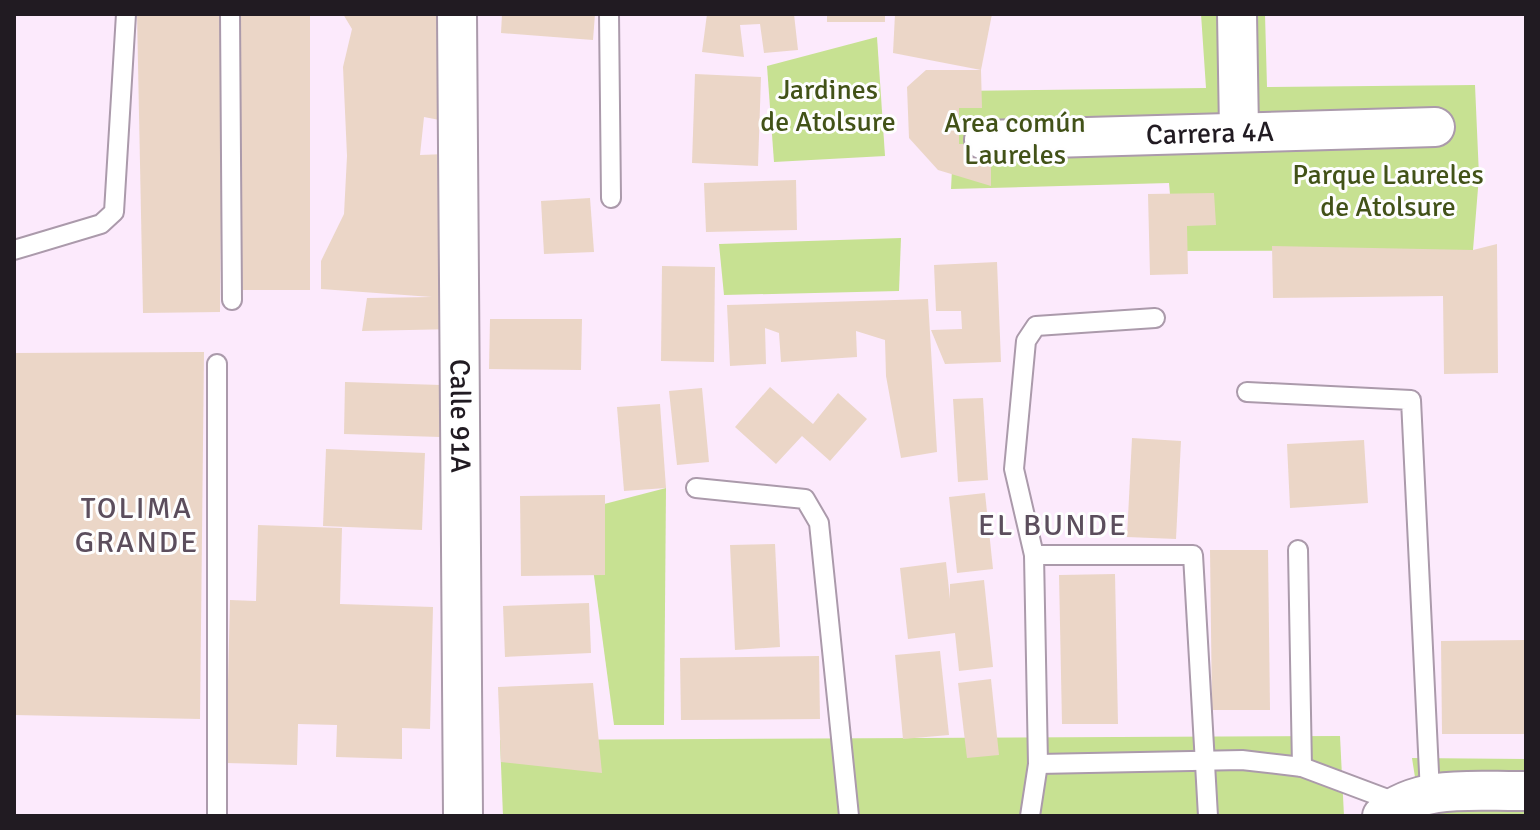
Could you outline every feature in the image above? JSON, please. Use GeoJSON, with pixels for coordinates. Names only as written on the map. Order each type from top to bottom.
{"type":"FeatureCollection","features":[{"type":"Feature","properties":{"kind":"street","name":"Calle 91A"},"geometry":{"type":"LineString","coordinates":[[457,14],[463,816]]}},
{"type":"Feature","properties":{"kind":"street"},"geometry":{"type":"LineString","coordinates":[[1237,14],[1239,130]]}},
{"type":"Feature","properties":{"kind":"street","name":"Carrera 4A"},"geometry":{"type":"LineString","coordinates":[[984,140],[1239,130],[1435,127]]}},
{"type":"Feature","properties":{"kind":"street"},"geometry":{"type":"LineString","coordinates":[[1403,804],[1526,791]]}},
{"type":"Feature","properties":{"kind":"lane"},"geometry":{"type":"LineString","coordinates":[[14,250],[101,224],[114,212],[126,14]]}},
{"type":"Feature","properties":{"kind":"lane"},"geometry":{"type":"LineString","coordinates":[[230,14],[232,300]]}},
{"type":"Feature","properties":{"kind":"lane"},"geometry":{"type":"LineString","coordinates":[[609,14],[611,198]]}},
{"type":"Feature","properties":{"kind":"lane"},"geometry":{"type":"LineString","coordinates":[[1030,816],[1038,764],[1034,555],[1014,469],[1026,341],[1036,326],[1155,318]]}},
{"type":"Feature","properties":{"kind":"lane"},"geometry":{"type":"LineString","coordinates":[[217,364],[217,816]]}},
{"type":"Feature","properties":{"kind":"lane"},"geometry":{"type":"LineString","coordinates":[[1038,764],[1242,760],[1302,767],[1403,804],[1411,400],[1247,392]]}},
{"type":"Feature","properties":{"kind":"lane"},"geometry":{"type":"LineString","coordinates":[[696,488],[805,499],[814,509],[821,539],[849,816]]}},
{"type":"Feature","properties":{"kind":"lane"},"geometry":{"type":"LineString","coordinates":[[1298,550],[1302,767]]}},
{"type":"Feature","properties":{"kind":"lane"},"geometry":{"type":"LineString","coordinates":[[1034,555],[1193,555],[1208,816]]}},
{"type":"Feature","properties":{"kind":"green space","name":"Area común Laureles"},"geometry":{"type":"Polygon","coordinates":[[[1201,14],[1265,14],[1267,87],[1475,85],[1479,176],[1473,250],[1175,251],[1169,183],[951,189],[956,91],[1206,88],[1201,14]]]}},
{"type":"Feature","properties":{"kind":"green space","name":"Jardines de Atolsure"},"geometry":{"type":"Polygon","coordinates":[[[877,37],[885,156],[774,162],[767,66],[877,37]]]}},
{"type":"Feature","properties":{"kind":"green space"},"geometry":{"type":"Polygon","coordinates":[[[901,238],[899,291],[724,295],[719,244],[901,238]]]}},
{"type":"Feature","properties":{"kind":"green space"},"geometry":{"type":"Polygon","coordinates":[[[666,488],[664,725],[614,725],[585,509],[666,488]]]}},
{"type":"Feature","properties":{"kind":"green space"},"geometry":{"type":"Polygon","coordinates":[[[1340,736],[1344,816],[503,816],[500,740],[1340,736]]]}},
{"type":"Feature","properties":{"kind":"green space"},"geometry":{"type":"Polygon","coordinates":[[[1412,758],[1526,759],[1526,816],[1421,816],[1412,758]]]}},
{"type":"Feature","properties":{"kind":"building"},"geometry":{"type":"Polygon","coordinates":[[[137,14],[223,14],[220,312],[143,313],[137,14]]]}},
{"type":"Feature","properties":{"kind":"building"},"geometry":{"type":"Polygon","coordinates":[[[240,14],[310,14],[310,290],[240,290],[240,14]]]}},
{"type":"Feature","properties":{"kind":"building"},"geometry":{"type":"Polygon","coordinates":[[[343,14],[445,14],[450,122],[424,117],[420,155],[446,154],[439,297],[456,329],[362,331],[367,298],[432,297],[321,289],[321,261],[344,214],[347,156],[343,67],[352,29],[343,14]]]}},
{"type":"Feature","properties":{"kind":"building"},"geometry":{"type":"Polygon","coordinates":[[[502,14],[595,14],[593,40],[501,33],[502,14]]]}},
{"type":"Feature","properties":{"kind":"building"},"geometry":{"type":"Polygon","coordinates":[[[707,14],[794,14],[798,50],[764,53],[760,24],[740,25],[744,57],[702,52],[707,14]]]}},
{"type":"Feature","properties":{"kind":"building"},"geometry":{"type":"Polygon","coordinates":[[[827,14],[885,14],[885,22],[827,22],[827,14]]]}},
{"type":"Feature","properties":{"kind":"building"},"geometry":{"type":"Polygon","coordinates":[[[895,14],[992,14],[981,70],[893,53],[895,14]]]}},
{"type":"Feature","properties":{"kind":"building"},"geometry":{"type":"Polygon","coordinates":[[[926,70],[981,70],[982,108],[959,108],[959,144],[991,144],[991,186],[938,170],[909,138],[907,87],[926,70]]]}},
{"type":"Feature","properties":{"kind":"building"},"geometry":{"type":"Polygon","coordinates":[[[695,74],[761,77],[758,166],[692,163],[695,74]]]}},
{"type":"Feature","properties":{"kind":"building"},"geometry":{"type":"Polygon","coordinates":[[[796,180],[797,230],[706,232],[704,183],[796,180]]]}},
{"type":"Feature","properties":{"kind":"building"},"geometry":{"type":"Polygon","coordinates":[[[1214,193],[1216,225],[1187,226],[1188,274],[1150,275],[1148,194],[1214,193]]]}},
{"type":"Feature","properties":{"kind":"building"},"geometry":{"type":"Polygon","coordinates":[[[590,198],[594,252],[544,254],[541,201],[590,198]]]}},
{"type":"Feature","properties":{"kind":"building"},"geometry":{"type":"Polygon","coordinates":[[[1497,244],[1498,373],[1444,374],[1443,296],[1273,298],[1272,246],[1473,250],[1497,244]]]}},
{"type":"Feature","properties":{"kind":"building"},"geometry":{"type":"Polygon","coordinates":[[[997,262],[1001,362],[945,364],[931,330],[962,329],[961,311],[936,311],[934,265],[997,262]]]}},
{"type":"Feature","properties":{"kind":"building"},"geometry":{"type":"Polygon","coordinates":[[[662,266],[715,267],[714,362],[661,361],[662,266]]]}},
{"type":"Feature","properties":{"kind":"building"},"geometry":{"type":"Polygon","coordinates":[[[928,299],[937,452],[901,458],[886,376],[885,340],[856,331],[857,357],[781,362],[779,333],[765,328],[766,364],[730,366],[727,305],[928,299]]]}},
{"type":"Feature","properties":{"kind":"building"},"geometry":{"type":"Polygon","coordinates":[[[490,319],[582,319],[581,370],[489,369],[490,319]]]}},
{"type":"Feature","properties":{"kind":"building"},"geometry":{"type":"Polygon","coordinates":[[[204,352],[200,719],[14,715],[14,353],[204,352]]]}},
{"type":"Feature","properties":{"kind":"building"},"geometry":{"type":"Polygon","coordinates":[[[345,382],[441,385],[440,437],[344,434],[345,382]]]}},
{"type":"Feature","properties":{"kind":"building"},"geometry":{"type":"Polygon","coordinates":[[[770,387],[813,424],[838,393],[867,419],[830,461],[802,436],[776,464],[735,427],[770,387]]]}},
{"type":"Feature","properties":{"kind":"building"},"geometry":{"type":"Polygon","coordinates":[[[702,388],[709,462],[677,465],[669,391],[702,388]]]}},
{"type":"Feature","properties":{"kind":"building"},"geometry":{"type":"Polygon","coordinates":[[[983,398],[988,480],[958,482],[953,399],[983,398]]]}},
{"type":"Feature","properties":{"kind":"building"},"geometry":{"type":"Polygon","coordinates":[[[660,404],[666,488],[624,491],[617,407],[660,404]]]}},
{"type":"Feature","properties":{"kind":"building"},"geometry":{"type":"Polygon","coordinates":[[[1132,438],[1181,441],[1176,539],[1127,537],[1132,438]]]}},
{"type":"Feature","properties":{"kind":"building"},"geometry":{"type":"Polygon","coordinates":[[[1364,440],[1368,503],[1290,508],[1287,444],[1364,440]]]}},
{"type":"Feature","properties":{"kind":"building"},"geometry":{"type":"Polygon","coordinates":[[[326,449],[425,453],[422,530],[323,526],[326,449]]]}},
{"type":"Feature","properties":{"kind":"building"},"geometry":{"type":"Polygon","coordinates":[[[985,493],[993,569],[957,573],[949,497],[985,493]]]}},
{"type":"Feature","properties":{"kind":"building"},"geometry":{"type":"Polygon","coordinates":[[[605,495],[605,575],[521,576],[520,496],[605,495]]]}},
{"type":"Feature","properties":{"kind":"building"},"geometry":{"type":"Polygon","coordinates":[[[258,525],[342,528],[340,604],[433,607],[430,729],[402,728],[402,759],[336,757],[337,725],[298,724],[297,765],[226,763],[230,600],[256,601],[258,525]]]}},
{"type":"Feature","properties":{"kind":"building"},"geometry":{"type":"Polygon","coordinates":[[[775,544],[780,647],[735,650],[730,545],[775,544]]]}},
{"type":"Feature","properties":{"kind":"building"},"geometry":{"type":"Polygon","coordinates":[[[1210,550],[1268,550],[1270,710],[1212,710],[1210,550]]]}},
{"type":"Feature","properties":{"kind":"building"},"geometry":{"type":"Polygon","coordinates":[[[946,562],[950,599],[950,584],[984,580],[993,667],[959,671],[955,633],[908,639],[900,568],[946,562]]]}},
{"type":"Feature","properties":{"kind":"building"},"geometry":{"type":"Polygon","coordinates":[[[1115,574],[1118,724],[1062,724],[1059,575],[1115,574]]]}},
{"type":"Feature","properties":{"kind":"building"},"geometry":{"type":"Polygon","coordinates":[[[589,603],[591,653],[505,657],[503,606],[589,603]]]}},
{"type":"Feature","properties":{"kind":"building"},"geometry":{"type":"Polygon","coordinates":[[[1526,640],[1526,734],[1442,734],[1441,641],[1526,640]]]}},
{"type":"Feature","properties":{"kind":"building"},"geometry":{"type":"Polygon","coordinates":[[[940,651],[949,735],[903,739],[895,655],[940,651]]]}},
{"type":"Feature","properties":{"kind":"building"},"geometry":{"type":"Polygon","coordinates":[[[819,656],[820,719],[681,720],[680,658],[819,656]]]}},
{"type":"Feature","properties":{"kind":"building"},"geometry":{"type":"Polygon","coordinates":[[[991,679],[999,755],[967,758],[958,683],[991,679]]]}},
{"type":"Feature","properties":{"kind":"building"},"geometry":{"type":"Polygon","coordinates":[[[593,683],[602,773],[501,762],[498,687],[593,683]]]}},
{"type":"Feature","properties":{"kind":"district","name":"TOLIMA GRANDE"},"geometry":{"type":"Point","coordinates":[137,525]}},
{"type":"Feature","properties":{"kind":"district","name":"EL BUNDE"},"geometry":{"type":"Point","coordinates":[1053,525]}},
{"type":"Feature","properties":{"kind":"park label","name":"Parque Laureles de Atolsure"},"geometry":{"type":"Point","coordinates":[1388,191]}}]}
